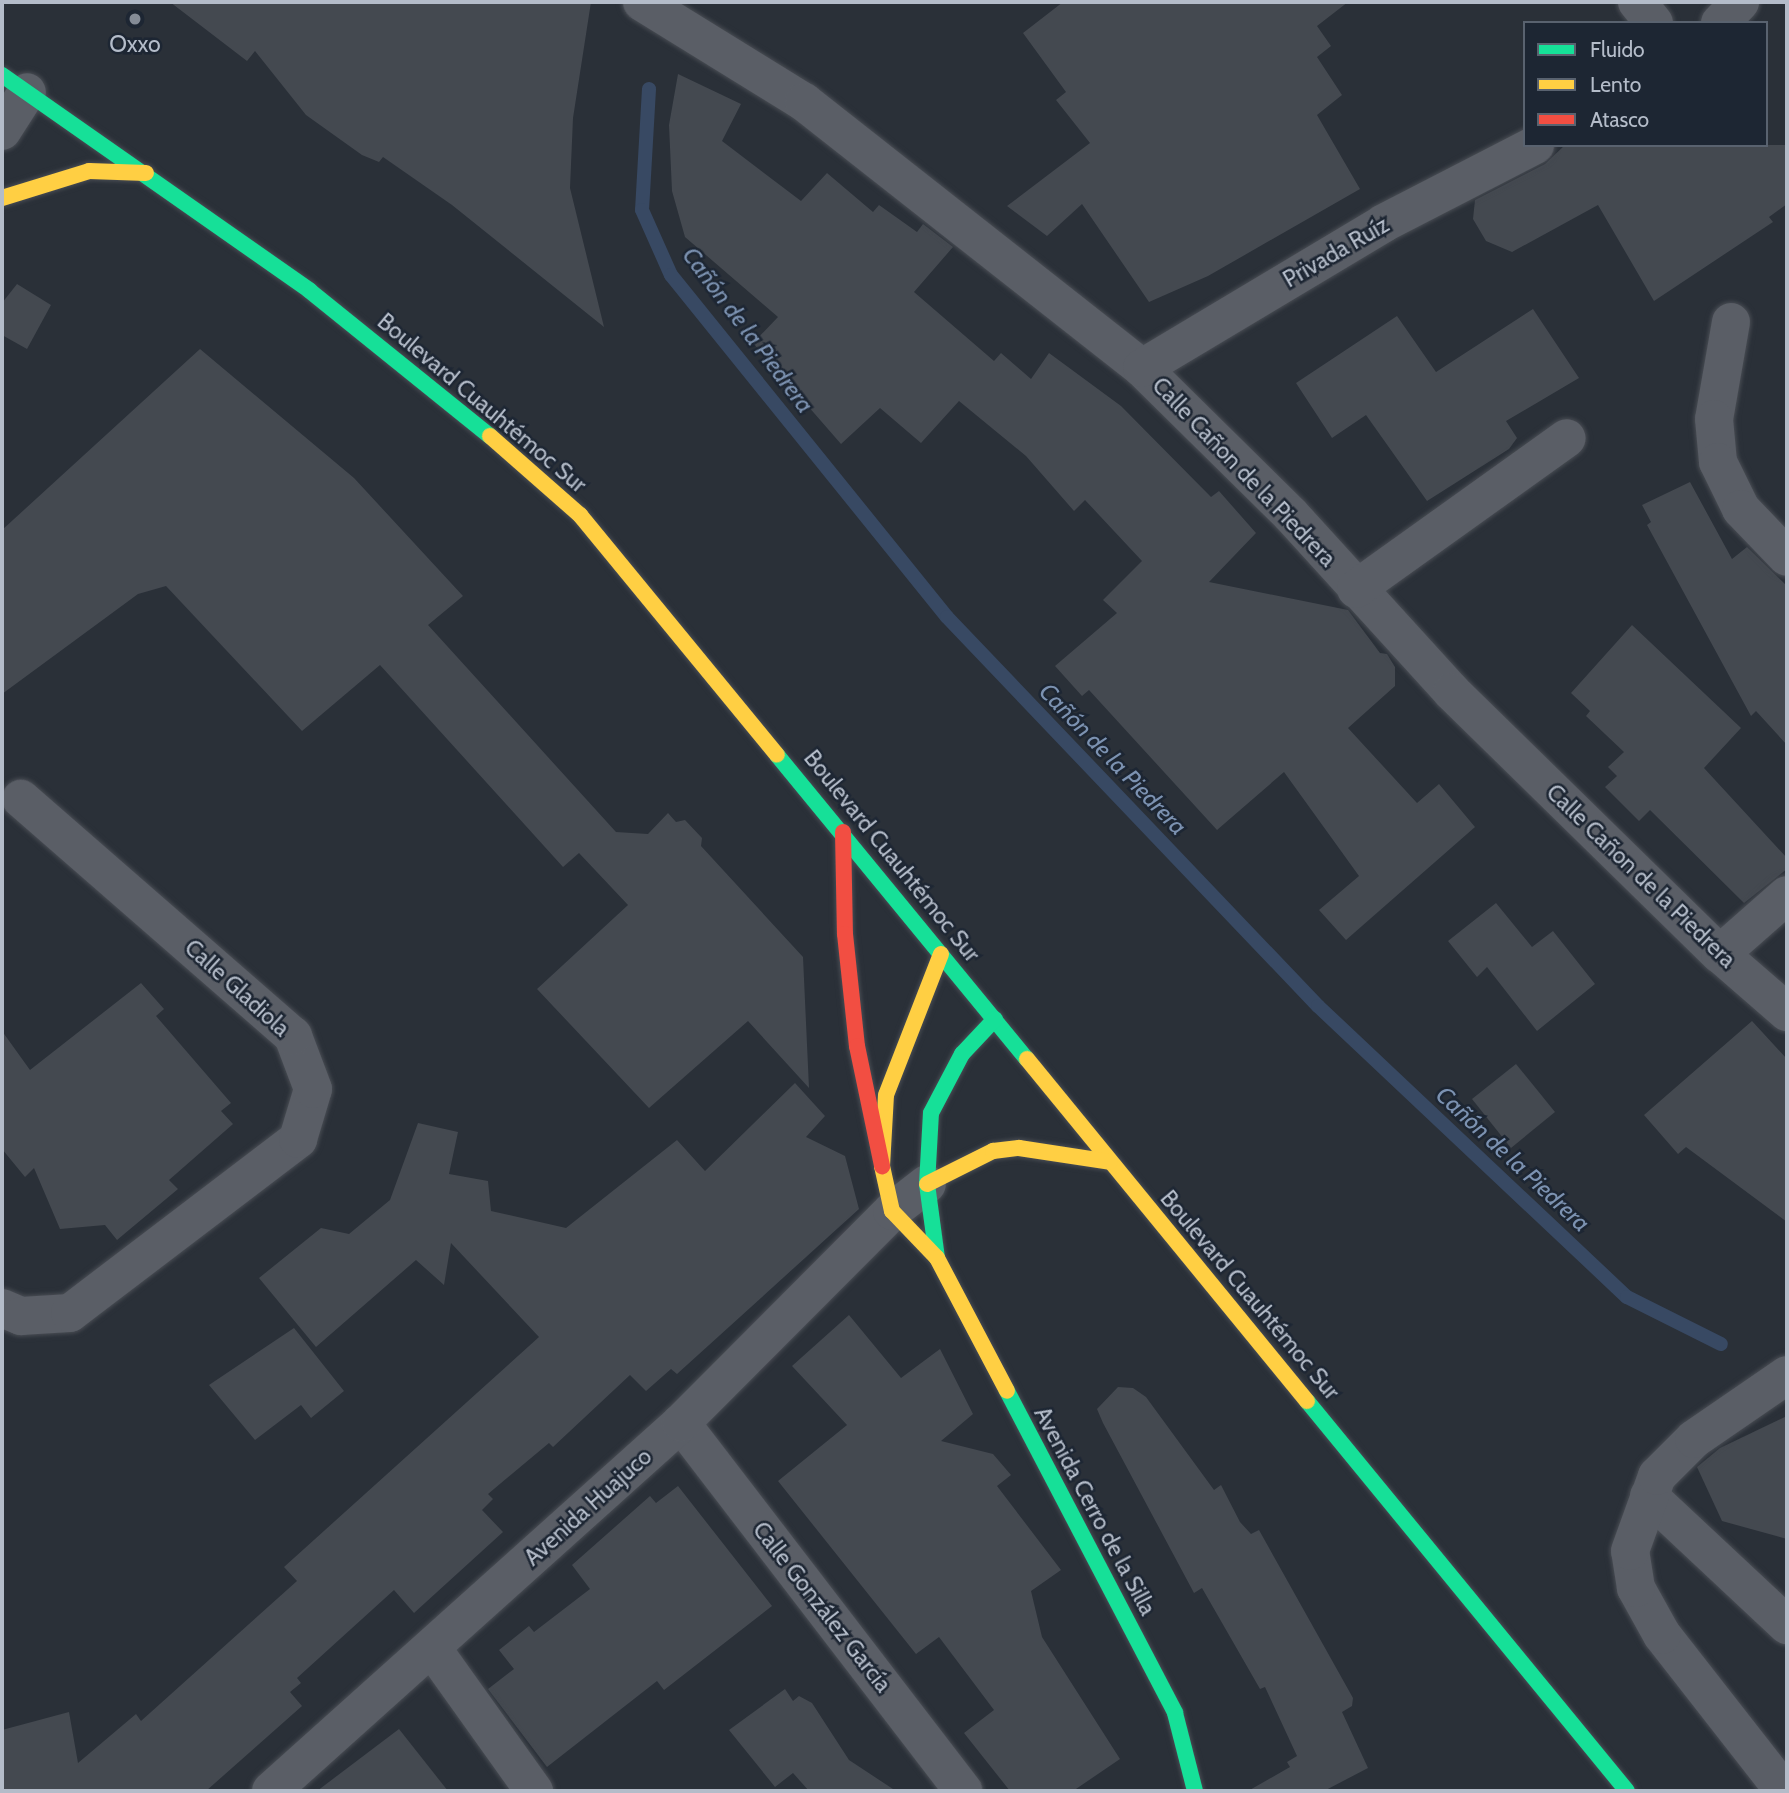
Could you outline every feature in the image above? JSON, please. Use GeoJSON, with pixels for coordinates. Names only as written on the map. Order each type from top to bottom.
{"type":"FeatureCollection","features":[{"type":"Feature","properties":{"kind":"main road","name":"Boulevard Cuauhtémoc Sur"},"geometry":{"type":"LineString","coordinates":[[14,83],[146,173],[310,291],[527,464],[653,600],[1627,1791]]}},
{"type":"Feature","properties":{"kind":"main road"},"geometry":{"type":"LineString","coordinates":[[2,198],[89,171],[146,173]]}},
{"type":"Feature","properties":{"kind":"main road"},"geometry":{"type":"LineString","coordinates":[[843,832],[845,934],[857,1046],[892,1211]]}},
{"type":"Feature","properties":{"kind":"main road"},"geometry":{"type":"LineString","coordinates":[[882,1166],[887,1095],[917,1004],[942,954]]}},
{"type":"Feature","properties":{"kind":"main road"},"geometry":{"type":"LineString","coordinates":[[995,1019],[962,1054],[930,1113],[927,1184],[993,1151],[1019,1148],[1110,1162]]}},
{"type":"Feature","properties":{"kind":"main road","name":"Avenida Cerro de la Silla"},"geometry":{"type":"LineString","coordinates":[[927,1184],[937,1258]]}},
{"type":"Feature","properties":{"kind":"main road","name":"Avenida Cerro de la Silla"},"geometry":{"type":"LineString","coordinates":[[892,1211],[937,1258],[1175,1713],[1195,1791]]}},
{"type":"Feature","properties":{"kind":"street","name":"Calle Cañon de la Piedrera"},"geometry":{"type":"LineString","coordinates":[[642,2],[804,102],[1142,368],[1452,692],[1720,954],[1787,1012]]}},
{"type":"Feature","properties":{"kind":"street"},"geometry":{"type":"LineString","coordinates":[[1637,2],[1652,21]]}},
{"type":"Feature","properties":{"kind":"street"},"geometry":{"type":"LineString","coordinates":[[1722,21],[1740,2]]}},
{"type":"Feature","properties":{"kind":"street"},"geometry":{"type":"LineString","coordinates":[[2,131],[14,83]]}},
{"type":"Feature","properties":{"kind":"street","name":"Privada Ruíz"},"geometry":{"type":"LineString","coordinates":[[1142,368],[1384,223],[1531,147]]}},
{"type":"Feature","properties":{"kind":"street"},"geometry":{"type":"LineString","coordinates":[[1731,322],[1714,419],[1718,462],[1741,509],[1787,557]]}},
{"type":"Feature","properties":{"kind":"street"},"geometry":{"type":"LineString","coordinates":[[1356,589],[1567,438]]}},
{"type":"Feature","properties":{"kind":"street","name":"Calle Gladiola"},"geometry":{"type":"LineString","coordinates":[[2,1308],[21,1316],[70,1313],[298,1139],[313,1089],[293,1036],[21,799]]}},
{"type":"Feature","properties":{"kind":"street"},"geometry":{"type":"LineString","coordinates":[[1720,954],[1787,895]]}},
{"type":"Feature","properties":{"kind":"street","name":"Avenida Huajuco"},"geometry":{"type":"LineString","coordinates":[[271,1791],[681,1423],[892,1211],[927,1184]]}},
{"type":"Feature","properties":{"kind":"street"},"geometry":{"type":"LineString","coordinates":[[1784,1791],[1702,1691],[1636,1588],[1630,1551],[1657,1476],[1693,1439],[1787,1375]]}},
{"type":"Feature","properties":{"kind":"street","name":"Calle González García"},"geometry":{"type":"LineString","coordinates":[[681,1423],[963,1791]]}},
{"type":"Feature","properties":{"kind":"street"},"geometry":{"type":"LineString","coordinates":[[1649,1496],[1787,1625]]}},
{"type":"Feature","properties":{"kind":"street"},"geometry":{"type":"LineString","coordinates":[[432,1648],[534,1791]]}},
{"type":"Feature","properties":{"kind":"building"},"geometry":{"type":"Polygon","coordinates":[[[170,2],[591,2],[573,118],[570,188],[604,327],[452,205],[383,157],[379,162],[362,155],[306,115],[255,51],[247,61],[170,2]]]}},
{"type":"Feature","properties":{"kind":"building"},"geometry":{"type":"Polygon","coordinates":[[[1063,2],[1348,2],[1317,26],[1331,46],[1317,57],[1342,95],[1317,115],[1360,189],[1208,276],[1149,302],[1082,204],[1047,236],[1007,206],[1090,143],[1056,100],[1066,92],[1023,33],[1063,2]]]}},
{"type":"Feature","properties":{"kind":"building"},"geometry":{"type":"Polygon","coordinates":[[[678,74],[741,104],[722,141],[801,201],[827,173],[873,212],[879,205],[917,232],[923,224],[953,247],[914,292],[994,361],[1001,353],[1031,379],[1049,353],[1121,406],[1211,497],[1219,491],[1256,533],[1209,582],[1348,610],[1380,653],[1387,654],[1395,667],[1395,686],[1348,728],[1417,803],[1439,784],[1475,827],[1346,940],[1319,910],[1359,876],[1284,772],[1217,830],[1089,690],[1082,696],[1055,666],[1117,613],[1103,600],[1142,561],[1085,500],[1074,511],[1026,456],[959,401],[921,443],[880,408],[841,444],[753,343],[778,317],[685,237],[672,191],[669,125],[678,74]]]}},
{"type":"Feature","properties":{"kind":"building"},"geometry":{"type":"Polygon","coordinates":[[[1787,145],[1787,204],[1769,217],[1773,222],[1654,301],[1598,205],[1512,252],[1486,241],[1473,219],[1475,200],[1545,164],[1563,147],[1787,145]]]}},
{"type":"Feature","properties":{"kind":"building"},"geometry":{"type":"Polygon","coordinates":[[[17,284],[51,305],[27,349],[2,335],[2,303],[17,284]]]}},
{"type":"Feature","properties":{"kind":"building"},"geometry":{"type":"Polygon","coordinates":[[[1533,309],[1579,378],[1506,421],[1517,438],[1509,449],[1427,501],[1366,415],[1332,438],[1296,383],[1397,316],[1436,372],[1533,309]]]}},
{"type":"Feature","properties":{"kind":"building"},"geometry":{"type":"Polygon","coordinates":[[[200,349],[354,478],[463,596],[428,625],[616,832],[648,834],[668,813],[676,822],[685,820],[702,838],[701,846],[803,957],[809,1088],[748,1021],[649,1108],[537,989],[628,905],[579,853],[563,867],[380,665],[302,731],[166,586],[138,594],[2,694],[2,530],[200,349]]]}},
{"type":"Feature","properties":{"kind":"building"},"geometry":{"type":"Polygon","coordinates":[[[1690,482],[1732,559],[1747,547],[1787,586],[1787,745],[1756,711],[1751,716],[1647,525],[1651,522],[1642,505],[1690,482]]]}},
{"type":"Feature","properties":{"kind":"building"},"geometry":{"type":"Polygon","coordinates":[[[1632,625],[1741,728],[1704,768],[1787,858],[1787,869],[1744,903],[1650,810],[1639,821],[1605,787],[1617,776],[1608,767],[1624,752],[1586,716],[1590,711],[1571,693],[1632,625]]]}},
{"type":"Feature","properties":{"kind":"building"},"geometry":{"type":"Polygon","coordinates":[[[1496,903],[1532,947],[1553,931],[1595,984],[1537,1031],[1487,967],[1477,977],[1448,941],[1496,903]]]}},
{"type":"Feature","properties":{"kind":"building"},"geometry":{"type":"Polygon","coordinates":[[[141,983],[164,1009],[156,1016],[231,1103],[221,1111],[233,1124],[169,1180],[178,1189],[117,1240],[105,1225],[60,1229],[34,1168],[25,1177],[2,1149],[2,1031],[30,1070],[141,983]]]}},
{"type":"Feature","properties":{"kind":"building"},"geometry":{"type":"Polygon","coordinates":[[[1752,1021],[1787,1059],[1787,1222],[1686,1147],[1678,1154],[1644,1115],[1752,1021]]]}},
{"type":"Feature","properties":{"kind":"building"},"geometry":{"type":"Polygon","coordinates":[[[1516,1064],[1555,1112],[1511,1148],[1472,1099],[1516,1064]]]}},
{"type":"Feature","properties":{"kind":"building"},"geometry":{"type":"Polygon","coordinates":[[[795,1083],[825,1116],[806,1137],[845,1156],[859,1209],[677,1374],[671,1369],[646,1391],[630,1375],[553,1447],[549,1443],[488,1494],[493,1499],[482,1510],[503,1532],[414,1613],[394,1590],[297,1678],[301,1683],[290,1692],[302,1706],[206,1791],[2,1791],[2,1730],[69,1712],[78,1763],[136,1714],[141,1721],[297,1581],[284,1567],[539,1337],[451,1243],[444,1285],[416,1260],[316,1347],[259,1278],[321,1228],[349,1234],[390,1200],[418,1123],[458,1132],[449,1174],[488,1181],[491,1211],[566,1228],[677,1140],[705,1171],[795,1083]]]}},
{"type":"Feature","properties":{"kind":"building"},"geometry":{"type":"Polygon","coordinates":[[[849,1315],[901,1378],[940,1349],[973,1414],[941,1441],[993,1454],[1011,1475],[997,1486],[1061,1570],[1031,1591],[1042,1637],[1120,1759],[1073,1791],[1010,1791],[964,1733],[994,1710],[939,1637],[916,1654],[778,1481],[847,1425],[792,1366],[849,1315]]]}},
{"type":"Feature","properties":{"kind":"building"},"geometry":{"type":"Polygon","coordinates":[[[294,1328],[344,1391],[311,1418],[301,1405],[255,1440],[209,1385],[294,1328]]]}},
{"type":"Feature","properties":{"kind":"building"},"geometry":{"type":"Polygon","coordinates":[[[1118,1387],[1133,1388],[1146,1397],[1214,1490],[1221,1485],[1240,1522],[1251,1534],[1259,1530],[1353,1698],[1352,1706],[1342,1712],[1368,1768],[1324,1791],[1248,1791],[1290,1767],[1287,1762],[1297,1756],[1265,1687],[1260,1689],[1202,1588],[1194,1593],[1103,1423],[1097,1409],[1118,1387]]]}},
{"type":"Feature","properties":{"kind":"building"},"geometry":{"type":"Polygon","coordinates":[[[1787,1416],[1787,1539],[1722,1521],[1697,1467],[1720,1448],[1787,1416]]]}},
{"type":"Feature","properties":{"kind":"building"},"geometry":{"type":"Polygon","coordinates":[[[678,1486],[772,1606],[664,1690],[657,1681],[547,1767],[488,1689],[514,1669],[499,1650],[529,1626],[534,1632],[590,1589],[572,1565],[650,1496],[656,1503],[678,1486]]]}},
{"type":"Feature","properties":{"kind":"building"},"geometry":{"type":"Polygon","coordinates":[[[785,1689],[793,1701],[799,1696],[812,1703],[849,1760],[896,1791],[809,1791],[793,1773],[775,1787],[729,1730],[785,1689]]]}},
{"type":"Feature","properties":{"kind":"building"},"geometry":{"type":"Polygon","coordinates":[[[399,1729],[448,1791],[317,1791],[399,1729]]]}},
{"type":"Feature","properties":{"kind":"waterway","name":"Cañón de la Piedrera"},"geometry":{"type":"LineString","coordinates":[[649,89],[642,210],[671,275],[947,617],[1318,1006],[1627,1297],[1721,1344]]}},
{"type":"Feature","properties":{"kind":"traffic: fast"},"geometry":{"type":"LineString","coordinates":[[2,75],[310,291],[490,436]]}},
{"type":"Feature","properties":{"kind":"traffic: fast"},"geometry":{"type":"LineString","coordinates":[[777,755],[1027,1059]]}},
{"type":"Feature","properties":{"kind":"traffic: fast"},"geometry":{"type":"LineString","coordinates":[[937,1258],[927,1184],[931,1113],[962,1054],[995,1019]]}},
{"type":"Feature","properties":{"kind":"traffic: fast"},"geometry":{"type":"LineString","coordinates":[[1007,1391],[1175,1713],[1195,1791]]}},
{"type":"Feature","properties":{"kind":"traffic: fast"},"geometry":{"type":"LineString","coordinates":[[1307,1401],[1627,1791]]}},
{"type":"Feature","properties":{"kind":"traffic: slow"},"geometry":{"type":"LineString","coordinates":[[2,198],[89,171],[146,173]]}},
{"type":"Feature","properties":{"kind":"traffic: slow"},"geometry":{"type":"LineString","coordinates":[[490,436],[580,515],[777,755]]}},
{"type":"Feature","properties":{"kind":"traffic: slow"},"geometry":{"type":"LineString","coordinates":[[941,954],[886,1095],[882,1166],[892,1211],[937,1258],[1007,1391]]}},
{"type":"Feature","properties":{"kind":"traffic: slow"},"geometry":{"type":"LineString","coordinates":[[1027,1059],[1307,1401]]}},
{"type":"Feature","properties":{"kind":"traffic: slow"},"geometry":{"type":"LineString","coordinates":[[927,1184],[993,1151],[1019,1148],[1110,1162]]}},
{"type":"Feature","properties":{"kind":"traffic: jam"},"geometry":{"type":"LineString","coordinates":[[843,832],[845,934],[857,1046],[882,1166]]}},
{"type":"Feature","properties":{"kind":"place","name":"Oxxo"},"geometry":{"type":"Point","coordinates":[135,19]}}]}
